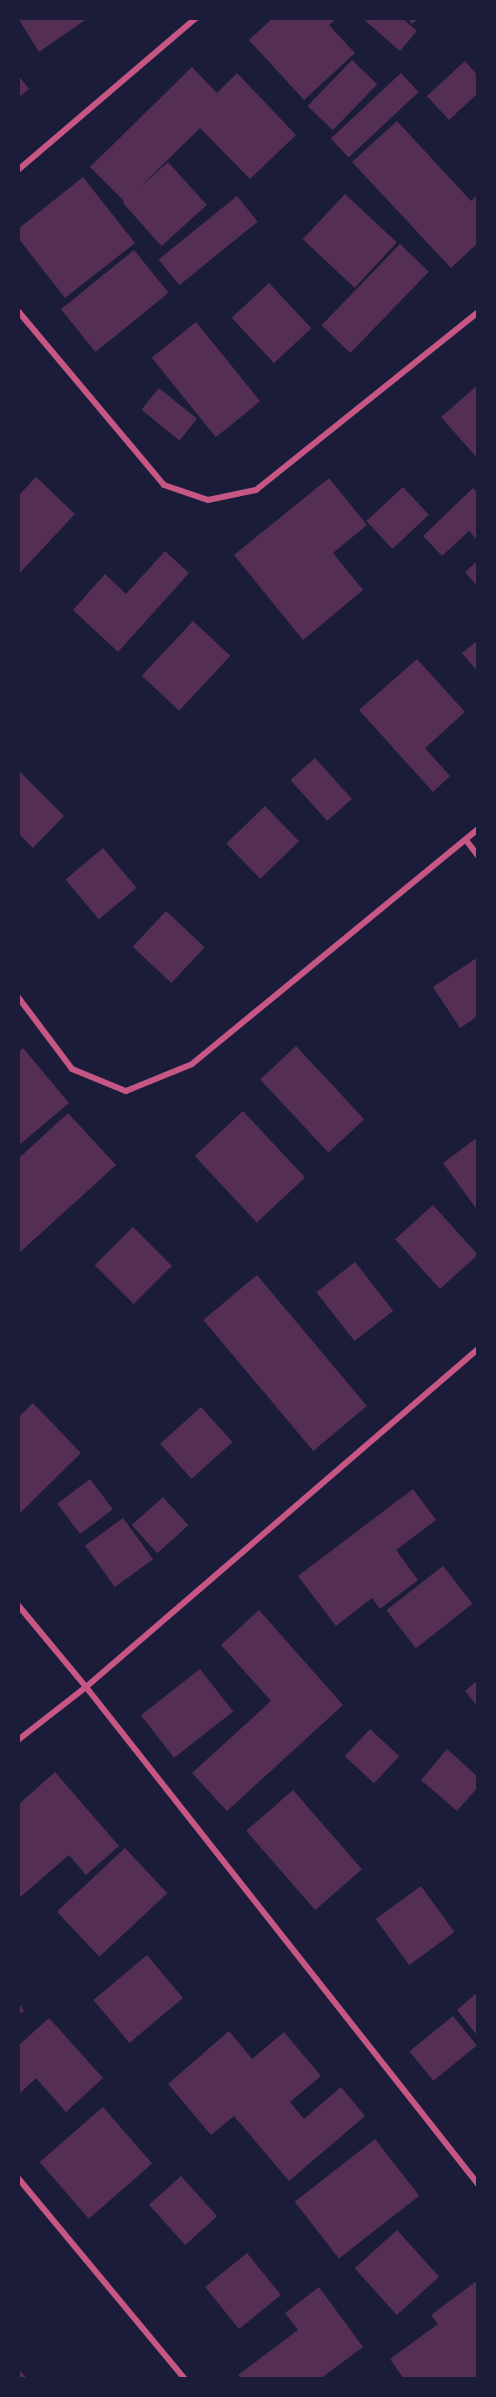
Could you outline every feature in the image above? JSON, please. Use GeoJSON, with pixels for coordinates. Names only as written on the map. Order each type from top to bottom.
{"type":"FeatureCollection","features":[{"type":"Feature","properties":{"kind":"street"},"geometry":{"type":"LineString","coordinates":[[18,170],[196,18]]}},
{"type":"Feature","properties":{"kind":"street"},"geometry":{"type":"LineString","coordinates":[[18,311],[164,485],[208,500],[256,490],[478,312]]}},
{"type":"Feature","properties":{"kind":"street"},"geometry":{"type":"LineString","coordinates":[[18,998],[72,1069],[126,1091],[192,1064],[478,829]]}},
{"type":"Feature","properties":{"kind":"street"},"geometry":{"type":"LineString","coordinates":[[466,840],[478,856]]}},
{"type":"Feature","properties":{"kind":"street"},"geometry":{"type":"LineString","coordinates":[[18,1740],[86,1688],[478,1349]]}},
{"type":"Feature","properties":{"kind":"street"},"geometry":{"type":"LineString","coordinates":[[18,1605],[478,2184]]}},
{"type":"Feature","properties":{"kind":"street"},"geometry":{"type":"LineString","coordinates":[[18,2178],[185,2379]]}},
{"type":"Feature","properties":{"kind":"building"},"geometry":{"type":"Polygon","coordinates":[[[18,18],[88,18],[39,52],[18,18]]]}},
{"type":"Feature","properties":{"kind":"building"},"geometry":{"type":"Polygon","coordinates":[[[273,18],[337,18],[329,25],[355,53],[304,100],[249,40],[273,18]]]}},
{"type":"Feature","properties":{"kind":"building"},"geometry":{"type":"Polygon","coordinates":[[[362,18],[402,18],[417,31],[400,51],[362,18]]]}},
{"type":"Feature","properties":{"kind":"building"},"geometry":{"type":"Polygon","coordinates":[[[407,18],[419,18],[412,24],[407,18]]]}},
{"type":"Feature","properties":{"kind":"building"},"geometry":{"type":"Polygon","coordinates":[[[352,60],[377,84],[333,130],[308,106],[352,60]]]}},
{"type":"Feature","properties":{"kind":"building"},"geometry":{"type":"Polygon","coordinates":[[[465,61],[478,76],[478,93],[449,120],[427,96],[465,61]]]}},
{"type":"Feature","properties":{"kind":"building"},"geometry":{"type":"Polygon","coordinates":[[[192,67],[217,93],[237,73],[296,135],[250,179],[200,128],[125,202],[90,167],[192,67]]]}},
{"type":"Feature","properties":{"kind":"building"},"geometry":{"type":"Polygon","coordinates":[[[401,73],[419,92],[349,157],[331,138],[401,73]]]}},
{"type":"Feature","properties":{"kind":"building"},"geometry":{"type":"Polygon","coordinates":[[[18,75],[29,89],[18,98],[18,75]]]}},
{"type":"Feature","properties":{"kind":"building"},"geometry":{"type":"Polygon","coordinates":[[[397,121],[471,201],[478,194],[478,243],[451,268],[352,162],[397,121]]]}},
{"type":"Feature","properties":{"kind":"building"},"geometry":{"type":"Polygon","coordinates":[[[168,162],[207,205],[161,246],[123,203],[168,162]]]}},
{"type":"Feature","properties":{"kind":"building"},"geometry":{"type":"Polygon","coordinates":[[[83,177],[135,243],[65,298],[18,238],[18,229],[83,177]]]}},
{"type":"Feature","properties":{"kind":"building"},"geometry":{"type":"Polygon","coordinates":[[[345,194],[397,242],[355,288],[303,239],[345,194]]]}},
{"type":"Feature","properties":{"kind":"building"},"geometry":{"type":"Polygon","coordinates":[[[237,196],[258,222],[179,285],[159,260],[237,196]]]}},
{"type":"Feature","properties":{"kind":"building"},"geometry":{"type":"Polygon","coordinates":[[[400,244],[429,272],[350,353],[322,325],[400,244]]]}},
{"type":"Feature","properties":{"kind":"building"},"geometry":{"type":"Polygon","coordinates":[[[134,250],[169,293],[96,352],[61,309],[134,250]]]}},
{"type":"Feature","properties":{"kind":"building"},"geometry":{"type":"Polygon","coordinates":[[[269,283],[311,328],[274,363],[232,318],[269,283]]]}},
{"type":"Feature","properties":{"kind":"building"},"geometry":{"type":"Polygon","coordinates":[[[196,322],[260,401],[216,437],[152,358],[196,322]]]}},
{"type":"Feature","properties":{"kind":"building"},"geometry":{"type":"Polygon","coordinates":[[[478,385],[478,459],[441,417],[478,385]]]}},
{"type":"Feature","properties":{"kind":"building"},"geometry":{"type":"Polygon","coordinates":[[[159,388],[197,419],[179,441],[141,410],[159,388]]]}},
{"type":"Feature","properties":{"kind":"building"},"geometry":{"type":"Polygon","coordinates":[[[36,477],[75,514],[18,575],[18,496],[36,477]]]}},
{"type":"Feature","properties":{"kind":"building"},"geometry":{"type":"Polygon","coordinates":[[[329,478],[367,525],[333,553],[363,590],[303,640],[234,555],[329,478]]]}},
{"type":"Feature","properties":{"kind":"building"},"geometry":{"type":"Polygon","coordinates":[[[403,487],[429,515],[392,549],[366,521],[403,487]]]}},
{"type":"Feature","properties":{"kind":"building"},"geometry":{"type":"Polygon","coordinates":[[[473,488],[478,493],[478,541],[469,531],[442,556],[423,536],[473,488]]]}},
{"type":"Feature","properties":{"kind":"building"},"geometry":{"type":"Polygon","coordinates":[[[165,551],[189,573],[118,652],[73,610],[105,574],[126,594],[165,551]]]}},
{"type":"Feature","properties":{"kind":"building"},"geometry":{"type":"Polygon","coordinates":[[[478,560],[478,587],[465,572],[478,560]]]}},
{"type":"Feature","properties":{"kind":"building"},"geometry":{"type":"Polygon","coordinates":[[[193,621],[230,656],[179,711],[142,676],[193,621]]]}},
{"type":"Feature","properties":{"kind":"building"},"geometry":{"type":"Polygon","coordinates":[[[478,640],[478,672],[462,653],[478,640]]]}},
{"type":"Feature","properties":{"kind":"building"},"geometry":{"type":"Polygon","coordinates":[[[417,659],[465,712],[425,748],[450,776],[433,792],[359,710],[417,659]]]}},
{"type":"Feature","properties":{"kind":"building"},"geometry":{"type":"Polygon","coordinates":[[[315,758],[352,799],[327,821],[290,780],[315,758]]]}},
{"type":"Feature","properties":{"kind":"building"},"geometry":{"type":"Polygon","coordinates":[[[18,770],[64,816],[33,848],[18,833],[18,770]]]}},
{"type":"Feature","properties":{"kind":"building"},"geometry":{"type":"Polygon","coordinates":[[[265,806],[299,841],[260,879],[226,844],[265,806]]]}},
{"type":"Feature","properties":{"kind":"building"},"geometry":{"type":"Polygon","coordinates":[[[103,848],[136,888],[99,919],[65,879],[103,848]]]}},
{"type":"Feature","properties":{"kind":"building"},"geometry":{"type":"Polygon","coordinates":[[[166,911],[205,947],[171,983],[133,947],[166,911]]]}},
{"type":"Feature","properties":{"kind":"building"},"geometry":{"type":"Polygon","coordinates":[[[478,957],[478,1016],[460,1028],[433,987],[478,957]]]}},
{"type":"Feature","properties":{"kind":"building"},"geometry":{"type":"Polygon","coordinates":[[[296,1046],[364,1119],[328,1153],[260,1079],[296,1046]]]}},
{"type":"Feature","properties":{"kind":"building"},"geometry":{"type":"Polygon","coordinates":[[[23,1048],[69,1103],[18,1146],[18,1052],[23,1048]]]}},
{"type":"Feature","properties":{"kind":"building"},"geometry":{"type":"Polygon","coordinates":[[[243,1111],[305,1178],[257,1223],[195,1156],[243,1111]]]}},
{"type":"Feature","properties":{"kind":"building"},"geometry":{"type":"Polygon","coordinates":[[[68,1113],[116,1165],[18,1254],[18,1159],[68,1113]]]}},
{"type":"Feature","properties":{"kind":"building"},"geometry":{"type":"Polygon","coordinates":[[[478,1137],[478,1211],[443,1163],[478,1137]]]}},
{"type":"Feature","properties":{"kind":"building"},"geometry":{"type":"Polygon","coordinates":[[[433,1205],[478,1255],[440,1289],[395,1239],[433,1205]]]}},
{"type":"Feature","properties":{"kind":"building"},"geometry":{"type":"Polygon","coordinates":[[[133,1227],[172,1266],[134,1304],[95,1265],[133,1227]]]}},
{"type":"Feature","properties":{"kind":"building"},"geometry":{"type":"Polygon","coordinates":[[[355,1262],[393,1311],[355,1341],[316,1292],[355,1262]]]}},
{"type":"Feature","properties":{"kind":"building"},"geometry":{"type":"Polygon","coordinates":[[[257,1275],[367,1406],[313,1451],[203,1320],[257,1275]]]}},
{"type":"Feature","properties":{"kind":"building"},"geometry":{"type":"Polygon","coordinates":[[[33,1403],[81,1453],[18,1515],[18,1418],[33,1403]]]}},
{"type":"Feature","properties":{"kind":"building"},"geometry":{"type":"Polygon","coordinates":[[[201,1407],[232,1442],[192,1479],[160,1444],[201,1407]]]}},
{"type":"Feature","properties":{"kind":"building"},"geometry":{"type":"Polygon","coordinates":[[[90,1479],[113,1509],[80,1534],[57,1504],[90,1479]]]}},
{"type":"Feature","properties":{"kind":"building"},"geometry":{"type":"Polygon","coordinates":[[[413,1489],[436,1520],[396,1550],[418,1580],[380,1609],[372,1598],[336,1626],[298,1576],[413,1489]]]}},
{"type":"Feature","properties":{"kind":"building"},"geometry":{"type":"Polygon","coordinates":[[[163,1497],[188,1525],[157,1553],[132,1525],[163,1497]]]}},
{"type":"Feature","properties":{"kind":"building"},"geometry":{"type":"Polygon","coordinates":[[[123,1518],[153,1559],[115,1587],[85,1546],[123,1518]]]}},
{"type":"Feature","properties":{"kind":"building"},"geometry":{"type":"Polygon","coordinates":[[[443,1566],[473,1604],[416,1648],[386,1610],[443,1566]]]}},
{"type":"Feature","properties":{"kind":"building"},"geometry":{"type":"Polygon","coordinates":[[[259,1610],[343,1705],[227,1811],[192,1773],[271,1701],[221,1645],[259,1610]]]}},
{"type":"Feature","properties":{"kind":"building"},"geometry":{"type":"Polygon","coordinates":[[[200,1669],[233,1712],[174,1758],[141,1715],[200,1669]]]}},
{"type":"Feature","properties":{"kind":"building"},"geometry":{"type":"Polygon","coordinates":[[[478,1680],[478,1707],[465,1691],[478,1680]]]}},
{"type":"Feature","properties":{"kind":"building"},"geometry":{"type":"Polygon","coordinates":[[[370,1729],[399,1756],[374,1783],[345,1756],[370,1729]]]}},
{"type":"Feature","properties":{"kind":"building"},"geometry":{"type":"Polygon","coordinates":[[[447,1749],[478,1777],[478,1787],[457,1811],[421,1780],[447,1749]]]}},
{"type":"Feature","properties":{"kind":"building"},"geometry":{"type":"Polygon","coordinates":[[[55,1772],[119,1846],[86,1875],[69,1855],[18,1899],[18,1805],[55,1772]]]}},
{"type":"Feature","properties":{"kind":"building"},"geometry":{"type":"Polygon","coordinates":[[[293,1790],[362,1869],[315,1910],[246,1831],[293,1790]]]}},
{"type":"Feature","properties":{"kind":"building"},"geometry":{"type":"Polygon","coordinates":[[[125,1848],[167,1893],[99,1957],[57,1911],[125,1848]]]}},
{"type":"Feature","properties":{"kind":"building"},"geometry":{"type":"Polygon","coordinates":[[[421,1886],[455,1932],[409,1965],[376,1919],[421,1886]]]}},
{"type":"Feature","properties":{"kind":"building"},"geometry":{"type":"Polygon","coordinates":[[[147,1955],[183,1998],[129,2043],[93,2000],[147,1955]]]}},
{"type":"Feature","properties":{"kind":"building"},"geometry":{"type":"Polygon","coordinates":[[[478,1992],[478,2033],[476,2034],[457,2010],[478,1992]]]}},
{"type":"Feature","properties":{"kind":"building"},"geometry":{"type":"Polygon","coordinates":[[[18,2001],[24,2011],[18,2015],[18,2001]]]}},
{"type":"Feature","properties":{"kind":"building"},"geometry":{"type":"Polygon","coordinates":[[[453,2016],[477,2046],[433,2081],[409,2051],[453,2016]]]}},
{"type":"Feature","properties":{"kind":"building"},"geometry":{"type":"Polygon","coordinates":[[[49,2018],[103,2078],[66,2112],[36,2078],[18,2095],[18,2046],[49,2018]]]}},
{"type":"Feature","properties":{"kind":"building"},"geometry":{"type":"Polygon","coordinates":[[[229,2031],[252,2059],[284,2032],[321,2076],[290,2102],[304,2119],[341,2087],[365,2116],[289,2181],[234,2116],[211,2135],[168,2084],[229,2031]]]}},
{"type":"Feature","properties":{"kind":"building"},"geometry":{"type":"Polygon","coordinates":[[[103,2107],[152,2164],[89,2219],[40,2162],[103,2107]]]}},
{"type":"Feature","properties":{"kind":"building"},"geometry":{"type":"Polygon","coordinates":[[[375,2139],[419,2196],[339,2259],[295,2202],[375,2139]]]}},
{"type":"Feature","properties":{"kind":"building"},"geometry":{"type":"Polygon","coordinates":[[[181,2176],[217,2216],[185,2245],[149,2205],[181,2176]]]}},
{"type":"Feature","properties":{"kind":"building"},"geometry":{"type":"Polygon","coordinates":[[[397,2230],[439,2277],[397,2315],[355,2268],[397,2230]]]}},
{"type":"Feature","properties":{"kind":"building"},"geometry":{"type":"Polygon","coordinates":[[[247,2253],[281,2295],[239,2329],[205,2287],[247,2253]]]}},
{"type":"Feature","properties":{"kind":"building"},"geometry":{"type":"Polygon","coordinates":[[[478,2280],[478,2379],[404,2379],[390,2359],[438,2324],[431,2315],[478,2280]]]}},
{"type":"Feature","properties":{"kind":"building"},"geometry":{"type":"Polygon","coordinates":[[[319,2287],[363,2347],[320,2379],[241,2379],[238,2375],[298,2330],[285,2313],[319,2287]]]}},
{"type":"Feature","properties":{"kind":"building"},"geometry":{"type":"Polygon","coordinates":[[[18,2369],[28,2379],[18,2379],[18,2369]]]}}]}
